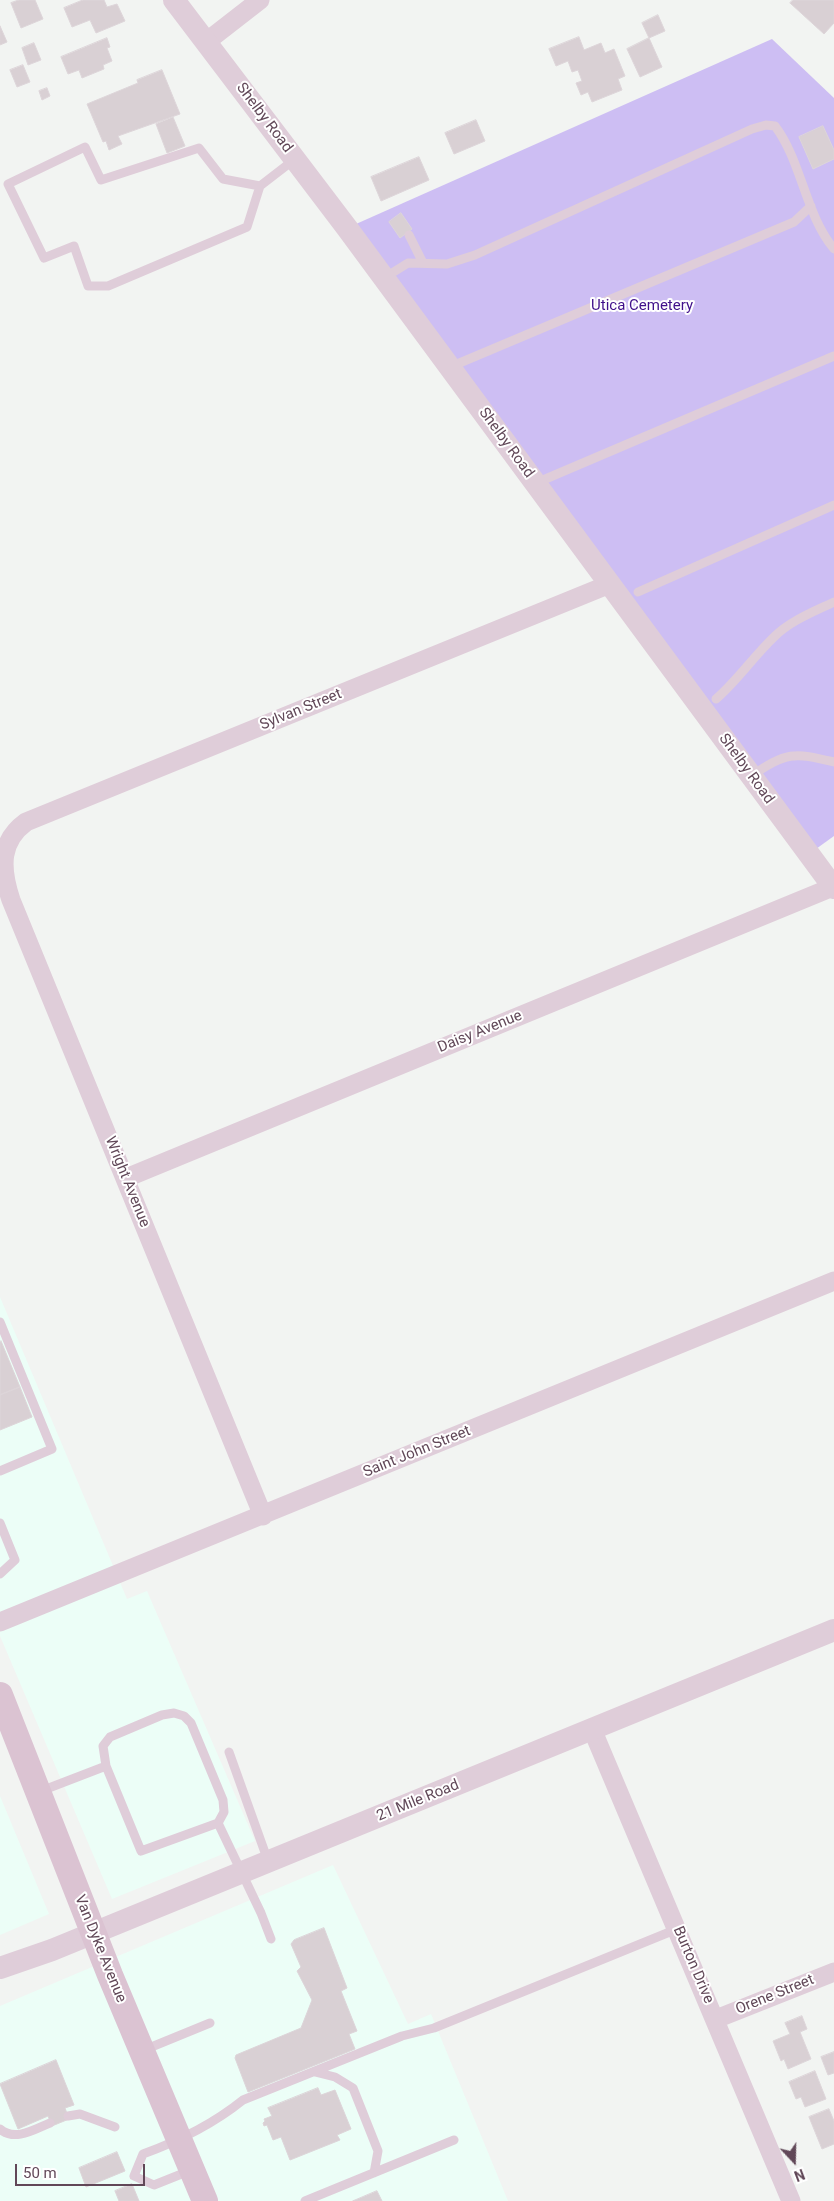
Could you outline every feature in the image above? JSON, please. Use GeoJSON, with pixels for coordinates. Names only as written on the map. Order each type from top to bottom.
{"type":"FeatureCollection","features":[{"type":"Feature","properties":{"kind":"main road","name":"Van Dyke Avenue"},"geometry":{"type":"LineString","coordinates":[[0,1696],[94,1933],[205,2201]]}},
{"type":"Feature","properties":{"kind":"street","name":"Shelby Road"},"geometry":{"type":"LineString","coordinates":[[174,0],[295,158],[834,888]]}},
{"type":"Feature","properties":{"kind":"street"},"geometry":{"type":"LineString","coordinates":[[206,42],[260,0]]}},
{"type":"Feature","properties":{"kind":"street","name":"Sylvan Street"},"geometry":{"type":"LineString","coordinates":[[1,847],[12,830],[26,822],[610,584]]}},
{"type":"Feature","properties":{"kind":"street","name":"Wright Avenue"},"geometry":{"type":"LineString","coordinates":[[1,847],[4,880],[11,900],[264,1516]]}},
{"type":"Feature","properties":{"kind":"street","name":"Daisy Avenue"},"geometry":{"type":"LineString","coordinates":[[126,1178],[834,888]]}},
{"type":"Feature","properties":{"kind":"street","name":"Saint John Street"},"geometry":{"type":"LineString","coordinates":[[0,1622],[264,1516],[834,1281]]}},
{"type":"Feature","properties":{"kind":"street","name":"21 Mile Road"},"geometry":{"type":"LineString","coordinates":[[0,1968],[94,1933],[241,1874],[834,1630]]}},
{"type":"Feature","properties":{"kind":"street","name":"Burton Drive"},"geometry":{"type":"LineString","coordinates":[[592,1729],[678,1928],[791,2201]]}},
{"type":"Feature","properties":{"kind":"street","name":"Orene Street"},"geometry":{"type":"LineString","coordinates":[[716,2019],[834,1972]]}},
{"type":"Feature","properties":{"kind":"lane"},"geometry":{"type":"LineString","coordinates":[[384,278],[408,263],[446,264],[475,255],[752,129],[766,125],[775,126],[785,139],[826,240],[834,249]]}},
{"type":"Feature","properties":{"kind":"lane"},"geometry":{"type":"LineString","coordinates":[[260,186],[224,179],[199,148],[101,180],[85,147],[8,184],[44,258],[74,246],[88,286],[108,286],[248,227],[260,186],[295,158]]}},
{"type":"Feature","properties":{"kind":"lane"},"geometry":{"type":"LineString","coordinates":[[450,367],[794,222],[811,206]]}},
{"type":"Feature","properties":{"kind":"lane"},"geometry":{"type":"LineString","coordinates":[[408,235],[423,263]]}},
{"type":"Feature","properties":{"kind":"lane"},"geometry":{"type":"LineString","coordinates":[[536,484],[834,356]]}},
{"type":"Feature","properties":{"kind":"lane"},"geometry":{"type":"LineString","coordinates":[[638,592],[834,505]]}},
{"type":"Feature","properties":{"kind":"lane"},"geometry":{"type":"LineString","coordinates":[[716,699],[775,636],[797,620],[834,602]]}},
{"type":"Feature","properties":{"kind":"lane"},"geometry":{"type":"LineString","coordinates":[[751,776],[780,758],[803,755],[834,762]]}},
{"type":"Feature","properties":{"kind":"lane"},"geometry":{"type":"LineString","coordinates":[[0,1322],[52,1449],[0,1471]]}},
{"type":"Feature","properties":{"kind":"lane"},"geometry":{"type":"LineString","coordinates":[[0,1523],[15,1560],[0,1574]]}},
{"type":"Feature","properties":{"kind":"lane"},"geometry":{"type":"LineString","coordinates":[[174,1713],[184,1716],[191,1723],[224,1800],[224,1812],[218,1822],[141,1851],[106,1766],[103,1746],[110,1737],[162,1715],[174,1713]]}},
{"type":"Feature","properties":{"kind":"lane"},"geometry":{"type":"LineString","coordinates":[[229,1752],[268,1862]]}},
{"type":"Feature","properties":{"kind":"lane"},"geometry":{"type":"LineString","coordinates":[[39,1792],[106,1766]]}},
{"type":"Feature","properties":{"kind":"lane"},"geometry":{"type":"LineString","coordinates":[[218,1822],[261,1913],[271,1939]]}},
{"type":"Feature","properties":{"kind":"lane"},"geometry":{"type":"LineString","coordinates":[[192,2170],[154,2185],[134,2176],[143,2154],[179,2141],[226,2114],[242,2100],[402,2036],[434,2028],[678,1928]]}},
{"type":"Feature","properties":{"kind":"lane"},"geometry":{"type":"LineString","coordinates":[[143,2050],[210,2023]]}},
{"type":"Feature","properties":{"kind":"lane"},"geometry":{"type":"LineString","coordinates":[[311,2072],[335,2077],[354,2088],[378,2151],[374,2173]]}},
{"type":"Feature","properties":{"kind":"lane"},"geometry":{"type":"LineString","coordinates":[[68,2116],[80,2114],[115,2127]]}},
{"type":"Feature","properties":{"kind":"lane"},"geometry":{"type":"LineString","coordinates":[[0,2130],[6,2134],[17,2135],[50,2123]]}},
{"type":"Feature","properties":{"kind":"lane"},"geometry":{"type":"LineString","coordinates":[[304,2201],[454,2140]]}},
{"type":"Feature","properties":{"kind":"shaded area"},"geometry":{"type":"Polygon","coordinates":[[[0,1297],[127,1599],[147,1591],[255,1841],[112,1899],[0,1636],[0,1297]]]}},
{"type":"Feature","properties":{"kind":"shaded area"},"geometry":{"type":"Polygon","coordinates":[[[0,1796],[49,1914],[0,1935],[0,1796]]]}},
{"type":"Feature","properties":{"kind":"shaded area"},"geometry":{"type":"Polygon","coordinates":[[[333,1865],[408,2024],[431,2014],[508,2201],[0,2201],[0,2006],[333,1865]]]}},
{"type":"Feature","properties":{"kind":"green space","name":"Utica Cemetery"},"geometry":{"type":"Polygon","coordinates":[[[772,39],[834,98],[834,836],[809,854],[347,228],[772,39]]]}},
{"type":"Feature","properties":{"kind":"building"},"geometry":{"type":"Polygon","coordinates":[[[19,0],[35,0],[43,19],[21,28],[11,3],[19,0]]]}},
{"type":"Feature","properties":{"kind":"building"},"geometry":{"type":"Polygon","coordinates":[[[83,0],[104,0],[107,7],[117,4],[125,21],[96,33],[90,20],[72,27],[64,8],[83,0]]]}},
{"type":"Feature","properties":{"kind":"building"},"geometry":{"type":"Polygon","coordinates":[[[793,0],[834,0],[834,23],[824,34],[790,3],[793,0]]]}},
{"type":"Feature","properties":{"kind":"building"},"geometry":{"type":"Polygon","coordinates":[[[658,15],[665,31],[649,38],[642,23],[658,15]]]}},
{"type":"Feature","properties":{"kind":"building"},"geometry":{"type":"Polygon","coordinates":[[[0,26],[7,42],[0,45],[0,26]]]}},
{"type":"Feature","properties":{"kind":"building"},"geometry":{"type":"Polygon","coordinates":[[[579,37],[584,50],[601,43],[605,53],[614,49],[625,76],[618,79],[622,90],[592,102],[588,92],[581,95],[576,83],[582,81],[578,70],[572,72],[568,61],[556,66],[549,49],[579,37]]]}},
{"type":"Feature","properties":{"kind":"building"},"geometry":{"type":"Polygon","coordinates":[[[107,38],[110,47],[107,48],[112,61],[103,65],[104,69],[82,78],[79,70],[68,74],[61,57],[107,38]]]}},
{"type":"Feature","properties":{"kind":"building"},"geometry":{"type":"Polygon","coordinates":[[[649,38],[662,67],[640,77],[627,49],[649,38]]]}},
{"type":"Feature","properties":{"kind":"building"},"geometry":{"type":"Polygon","coordinates":[[[34,43],[41,60],[28,65],[22,48],[34,43]]]}},
{"type":"Feature","properties":{"kind":"building"},"geometry":{"type":"Polygon","coordinates":[[[23,65],[30,82],[17,87],[10,70],[23,65]]]}},
{"type":"Feature","properties":{"kind":"building"},"geometry":{"type":"Polygon","coordinates":[[[162,70],[180,114],[118,136],[122,144],[109,150],[106,141],[103,142],[87,104],[138,83],[137,80],[162,70]]]}},
{"type":"Feature","properties":{"kind":"building"},"geometry":{"type":"Polygon","coordinates":[[[47,88],[50,96],[42,100],[39,91],[47,88]]]}},
{"type":"Feature","properties":{"kind":"building"},"geometry":{"type":"Polygon","coordinates":[[[173,117],[185,146],[167,153],[156,124],[173,117]]]}},
{"type":"Feature","properties":{"kind":"building"},"geometry":{"type":"Polygon","coordinates":[[[476,120],[485,141],[454,154],[445,133],[476,120]]]}},
{"type":"Feature","properties":{"kind":"building"},"geometry":{"type":"Polygon","coordinates":[[[823,126],[834,150],[834,159],[813,169],[799,137],[823,126]]]}},
{"type":"Feature","properties":{"kind":"building"},"geometry":{"type":"Polygon","coordinates":[[[419,157],[429,180],[381,201],[371,177],[419,157]]]}},
{"type":"Feature","properties":{"kind":"building"},"geometry":{"type":"Polygon","coordinates":[[[401,213],[412,229],[400,238],[389,222],[401,213]]]}},
{"type":"Feature","properties":{"kind":"building"},"geometry":{"type":"Polygon","coordinates":[[[0,1342],[20,1387],[0,1395],[0,1342]]]}},
{"type":"Feature","properties":{"kind":"building"},"geometry":{"type":"Polygon","coordinates":[[[20,1387],[32,1417],[0,1430],[0,1395],[20,1387]]]}},
{"type":"Feature","properties":{"kind":"building"},"geometry":{"type":"Polygon","coordinates":[[[324,1928],[347,1988],[341,1991],[357,2031],[349,2034],[355,2049],[248,2092],[235,2058],[236,2055],[301,2028],[312,2000],[297,1971],[301,1967],[291,1944],[294,1940],[324,1928]]]}},
{"type":"Feature","properties":{"kind":"building"},"geometry":{"type":"Polygon","coordinates":[[[802,2016],[807,2029],[800,2032],[811,2059],[788,2069],[784,2059],[781,2061],[773,2041],[790,2034],[785,2023],[802,2016]]]}},
{"type":"Feature","properties":{"kind":"building"},"geometry":{"type":"Polygon","coordinates":[[[834,2052],[834,2073],[828,2075],[821,2057],[834,2052]]]}},
{"type":"Feature","properties":{"kind":"building"},"geometry":{"type":"Polygon","coordinates":[[[56,2060],[74,2105],[65,2108],[69,2119],[52,2126],[48,2116],[18,2129],[0,2084],[56,2060]]]}},
{"type":"Feature","properties":{"kind":"building"},"geometry":{"type":"Polygon","coordinates":[[[815,2071],[826,2099],[805,2107],[801,2097],[796,2099],[789,2082],[815,2071]]]}},
{"type":"Feature","properties":{"kind":"building"},"geometry":{"type":"Polygon","coordinates":[[[318,2088],[321,2095],[335,2090],[351,2129],[337,2135],[340,2140],[290,2160],[281,2137],[273,2140],[267,2125],[264,2126],[264,2119],[272,2116],[268,2108],[318,2088]]]}},
{"type":"Feature","properties":{"kind":"building"},"geometry":{"type":"Polygon","coordinates":[[[829,2109],[834,2121],[834,2144],[822,2149],[809,2117],[829,2109]]]}},
{"type":"Feature","properties":{"kind":"building"},"geometry":{"type":"Polygon","coordinates":[[[117,2152],[125,2171],[86,2187],[79,2168],[117,2152]]]}},
{"type":"Feature","properties":{"kind":"building"},"geometry":{"type":"Polygon","coordinates":[[[132,2184],[139,2201],[119,2201],[115,2191],[132,2184]]]}},
{"type":"Feature","properties":{"kind":"building"},"geometry":{"type":"Polygon","coordinates":[[[377,2191],[382,2201],[353,2201],[377,2191]]]}}]}
